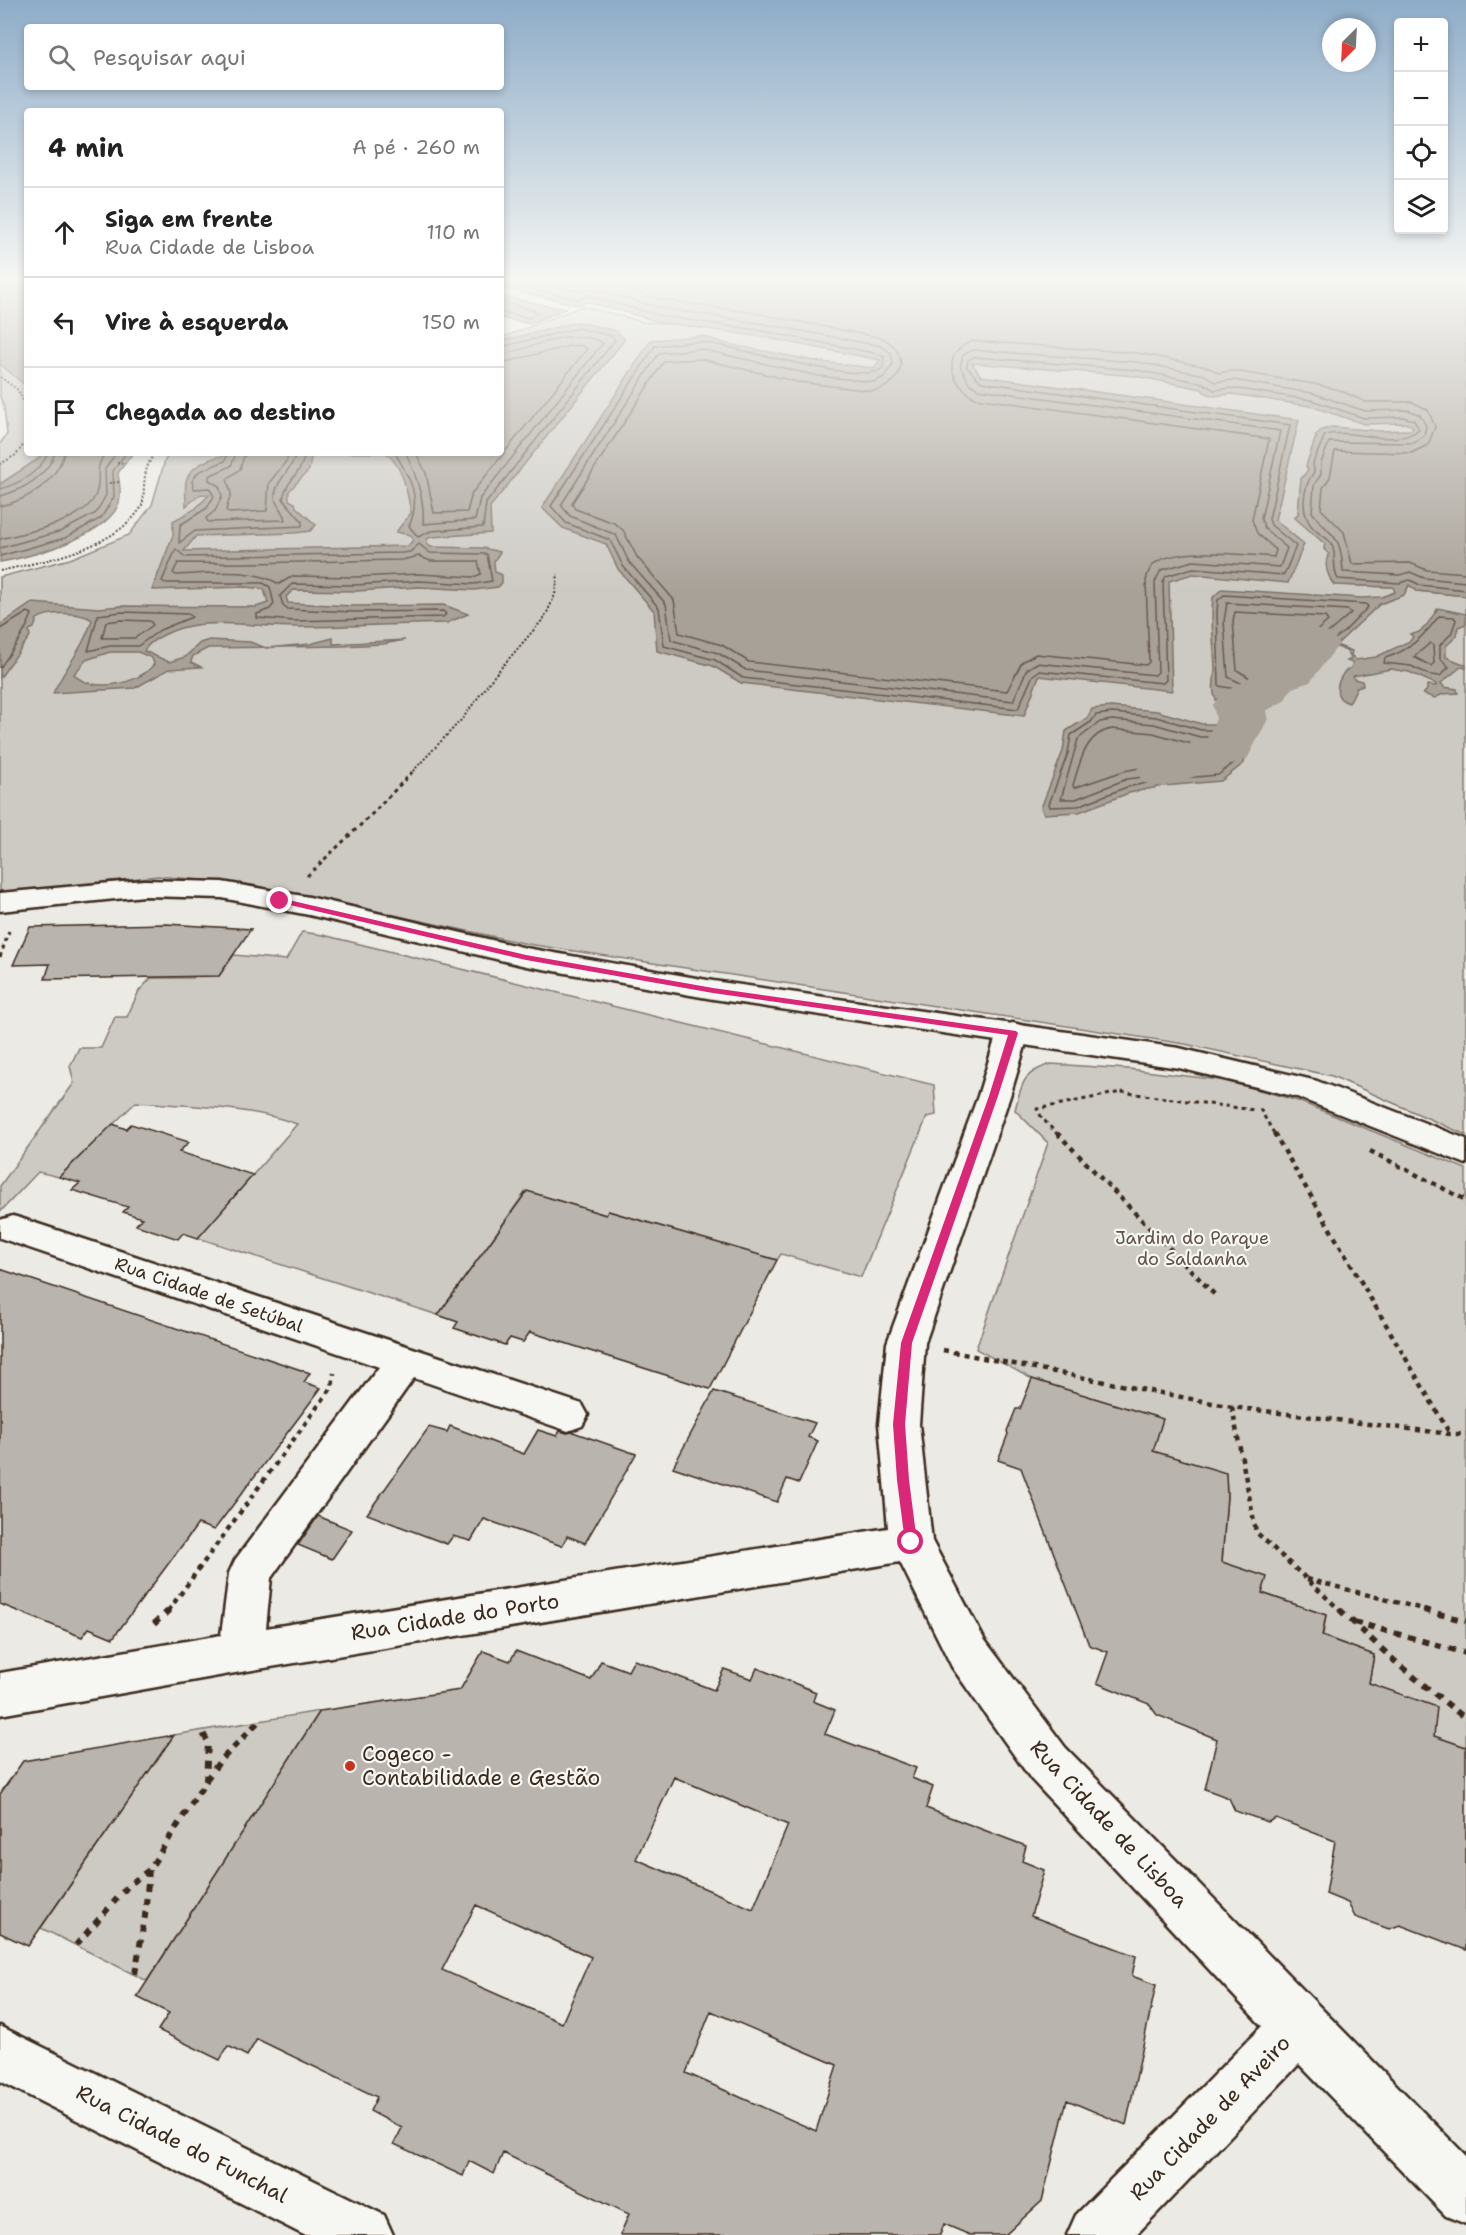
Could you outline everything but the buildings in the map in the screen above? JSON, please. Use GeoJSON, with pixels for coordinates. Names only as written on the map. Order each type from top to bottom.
{"type":"FeatureCollection","features":[{"type":"Feature","properties":{"kind":"street"},"geometry":{"type":"LineString","coordinates":[[0,902],[144,888],[222,890],[526,957],[713,990],[1179,1058],[1306,1089],[1466,1152]]}},
{"type":"Feature","properties":{"kind":"street","name":"Rua Cidade de Lisboa"},"geometry":{"type":"LineString","coordinates":[[1013,1033],[906,1343],[899,1424],[911,1542],[968,1653],[1048,1763],[1299,2026],[1466,2196]]}},
{"type":"Feature","properties":{"kind":"street","name":"Rua Cidade de Setúbal"},"geometry":{"type":"LineString","coordinates":[[13,1229],[568,1414]]}},
{"type":"Feature","properties":{"kind":"street"},"geometry":{"type":"LineString","coordinates":[[241,1652],[250,1573],[405,1361]]}},
{"type":"Feature","properties":{"kind":"street","name":"Rua Cidade do Porto"},"geometry":{"type":"LineString","coordinates":[[0,1694],[911,1542]]}},
{"type":"Feature","properties":{"kind":"street","name":"Rua Cidade de Aveiro"},"geometry":{"type":"LineString","coordinates":[[1096,2235],[1299,2026]]}},
{"type":"Feature","properties":{"kind":"street","name":"Rua Cidade do Funchal"},"geometry":{"type":"LineString","coordinates":[[0,2053],[364,2235]]}},
{"type":"Feature","properties":{"kind":"path"},"geometry":{"type":"LineString","coordinates":[[9,383],[18,390],[24,402]]}},
{"type":"Feature","properties":{"kind":"path"},"geometry":{"type":"LineString","coordinates":[[0,464],[16,455],[24,444]]}},
{"type":"Feature","properties":{"kind":"path"},"geometry":{"type":"LineString","coordinates":[[0,571],[79,550],[124,525],[142,507],[144,472],[152,456]]}},
{"type":"Feature","properties":{"kind":"path"},"geometry":{"type":"LineString","coordinates":[[117,463],[126,463]]}},
{"type":"Feature","properties":{"kind":"path"},"geometry":{"type":"LineString","coordinates":[[109,483],[119,482]]}},
{"type":"Feature","properties":{"kind":"path"},"geometry":{"type":"LineString","coordinates":[[280,901],[344,842],[463,718],[494,676],[545,617],[555,595],[558,574]]}},
{"type":"Feature","properties":{"kind":"path"},"geometry":{"type":"LineString","coordinates":[[1230,1070],[1261,1111],[1450,1434]]}},
{"type":"Feature","properties":{"kind":"path"},"geometry":{"type":"LineString","coordinates":[[1216,1296],[1042,1118],[1037,1109],[1120,1092],[1271,1112]]}},
{"type":"Feature","properties":{"kind":"path"},"geometry":{"type":"LineString","coordinates":[[1364,1148],[1466,1200]]}},
{"type":"Feature","properties":{"kind":"path"},"geometry":{"type":"LineString","coordinates":[[932,1348],[1232,1407],[1450,1434],[1466,1434]]}},
{"type":"Feature","properties":{"kind":"path"},"geometry":{"type":"LineString","coordinates":[[147,1631],[166,1614],[332,1387],[334,1372],[329,1363]]}},
{"type":"Feature","properties":{"kind":"path"},"geometry":{"type":"LineString","coordinates":[[1232,1407],[1256,1532],[1399,1665],[1466,1719]]}},
{"type":"Feature","properties":{"kind":"path"},"geometry":{"type":"LineString","coordinates":[[1306,1579],[1466,1621]]}},
{"type":"Feature","properties":{"kind":"path"},"geometry":{"type":"LineString","coordinates":[[1352,1622],[1466,1653]]}},
{"type":"Feature","properties":{"kind":"path"},"geometry":{"type":"LineString","coordinates":[[76,1945],[129,1885],[149,1870],[220,1761],[259,1721]]}},
{"type":"Feature","properties":{"kind":"path"},"geometry":{"type":"LineString","coordinates":[[201,1730],[208,1743],[206,1781]]}},
{"type":"Feature","properties":{"kind":"path"},"geometry":{"type":"LineString","coordinates":[[135,1974],[145,1916],[149,1870]]}},
{"type":"Feature","properties":{"kind":"green space"},"geometry":{"type":"Polygon","coordinates":[[[0,383],[24,383],[24,456],[40,456],[0,484],[0,444],[7,434],[4,407],[0,397],[0,383]]]}},
{"type":"Feature","properties":{"kind":"green space"},"geometry":{"type":"Polygon","coordinates":[[[566,383],[1431,383],[1411,430],[1379,431],[1338,428],[1318,438],[1308,470],[1301,479],[1298,514],[1295,517],[1325,544],[1324,549],[1329,554],[1327,570],[1334,585],[1393,587],[1407,590],[1409,585],[1417,591],[1466,596],[1466,1135],[1332,1076],[1185,1044],[528,944],[253,885],[158,876],[0,893],[0,577],[70,559],[129,535],[152,505],[165,460],[168,456],[504,456],[504,450],[566,383]]]}},
{"type":"Feature","properties":{"kind":"green space"},"geometry":{"type":"Polygon","coordinates":[[[302,932],[323,935],[934,1085],[936,1115],[927,1117],[861,1277],[781,1254],[777,1260],[609,1211],[606,1215],[526,1191],[438,1315],[198,1238],[297,1124],[238,1110],[197,1106],[136,1102],[59,1177],[38,1172],[0,1212],[0,1186],[74,1083],[70,1066],[79,1048],[101,1048],[115,1017],[127,1017],[139,991],[151,978],[219,976],[234,955],[286,960],[302,932]]]}},
{"type":"Feature","properties":{"kind":"green space","name":"Jardim do Parque do Saldanha"},"geometry":{"type":"Polygon","coordinates":[[[1051,1064],[1128,1069],[1228,1081],[1298,1101],[1466,1169],[1466,1747],[1434,1736],[1369,1683],[1374,1655],[1323,1636],[1326,1615],[1262,1593],[1266,1577],[1222,1562],[1227,1496],[1226,1474],[1153,1451],[1162,1419],[1032,1379],[976,1349],[1048,1143],[1015,1110],[1017,1101],[1029,1075],[1051,1064]]]}},
{"type":"Feature","properties":{"kind":"green space"},"geometry":{"type":"Polygon","coordinates":[[[320,1711],[147,1981],[41,1928],[174,1735],[320,1711]]]}},
{"type":"Feature","properties":{"kind":"water"},"geometry":{"type":"Polygon","coordinates":[[[504,383],[589,383],[490,507],[491,533],[427,539],[427,544],[431,547],[483,548],[500,552],[494,561],[495,572],[502,575],[502,583],[498,587],[474,590],[419,587],[356,591],[293,590],[286,597],[288,603],[354,606],[444,605],[468,614],[447,623],[334,627],[203,624],[184,627],[164,635],[151,642],[144,651],[169,662],[185,657],[200,643],[209,640],[250,642],[264,647],[208,648],[193,656],[191,662],[201,667],[169,669],[135,688],[53,693],[89,630],[92,620],[80,615],[57,614],[37,619],[34,628],[29,630],[30,636],[0,678],[0,625],[32,603],[99,608],[121,606],[256,607],[268,603],[264,589],[246,587],[152,590],[173,535],[173,521],[195,509],[209,495],[201,494],[186,506],[187,478],[196,467],[209,460],[222,456],[311,456],[309,470],[289,491],[289,500],[295,503],[296,507],[316,525],[310,531],[295,533],[196,536],[184,551],[408,546],[413,540],[410,535],[396,532],[411,513],[406,488],[401,473],[389,456],[504,456],[504,383]],[[110,652],[86,660],[74,674],[91,684],[115,684],[138,677],[147,671],[154,664],[152,658],[138,652],[110,652]]]}},
{"type":"Feature","properties":{"kind":"water"},"geometry":{"type":"Polygon","coordinates":[[[623,383],[1034,383],[1299,420],[1275,520],[1304,544],[1288,583],[1193,574],[1169,581],[1172,691],[1039,676],[1024,716],[741,683],[713,666],[657,651],[654,611],[618,569],[606,544],[563,528],[542,508],[623,383]]]}},
{"type":"Feature","properties":{"kind":"water"},"geometry":{"type":"Polygon","coordinates":[[[1173,383],[1466,383],[1466,596],[1417,591],[1409,585],[1404,595],[1380,604],[1336,645],[1352,651],[1351,655],[1356,660],[1376,657],[1410,641],[1413,637],[1410,634],[1423,629],[1438,608],[1466,614],[1466,624],[1458,627],[1457,636],[1446,646],[1446,657],[1466,665],[1466,668],[1461,667],[1441,683],[1444,687],[1457,689],[1458,693],[1443,694],[1435,698],[1423,694],[1427,690],[1427,685],[1436,686],[1436,684],[1409,672],[1391,669],[1353,676],[1354,679],[1362,681],[1363,685],[1357,687],[1349,703],[1340,698],[1337,690],[1342,676],[1353,663],[1347,661],[1351,659],[1348,651],[1334,646],[1301,674],[1282,699],[1261,707],[1247,708],[1236,701],[1239,697],[1233,694],[1216,700],[1212,606],[1213,597],[1222,589],[1362,598],[1382,597],[1395,592],[1393,587],[1334,585],[1327,570],[1326,562],[1329,554],[1324,549],[1325,544],[1294,517],[1298,514],[1301,479],[1308,470],[1306,466],[1317,438],[1315,436],[1322,430],[1332,427],[1379,431],[1411,430],[1413,428],[1403,423],[1364,424],[1310,406],[1232,394],[1213,396],[1202,389],[1173,383]]]}},
{"type":"Feature","properties":{"kind":"water"},"geometry":{"type":"Polygon","coordinates":[[[40,456],[131,456],[118,473],[120,497],[115,510],[104,522],[89,533],[51,549],[0,562],[0,484],[40,456]]]}},
{"type":"Feature","properties":{"kind":"water"},"geometry":{"type":"Polygon","coordinates":[[[333,638],[333,644],[405,640],[383,644],[277,647],[310,644],[333,638]]]}},
{"type":"Feature","properties":{"kind":"water"},"geometry":{"type":"Polygon","coordinates":[[[1111,707],[1157,711],[1202,724],[1243,724],[1248,731],[1244,763],[1221,781],[1163,786],[1129,793],[1079,812],[1044,814],[1041,808],[1063,751],[1066,731],[1087,718],[1092,709],[1111,707]]]}},
{"type":"Feature","properties":{"kind":"waterway"},"geometry":{"type":"LineString","coordinates":[[1163,771],[1228,748],[1242,719],[1239,705],[1266,690],[1274,678],[1292,671],[1315,644]]}},
{"type":"Feature","properties":{"kind":"place","name":"Cogeco - Contabilidade e Gestão"},"geometry":{"type":"Point","coordinates":[350,1766]}},
{"type":"Feature","properties":{"kind":"route"},"geometry":{"type":"LineString","coordinates":[[280,901],[526,957],[713,990],[1013,1033],[906,1343],[899,1424],[911,1542]]}}]}
